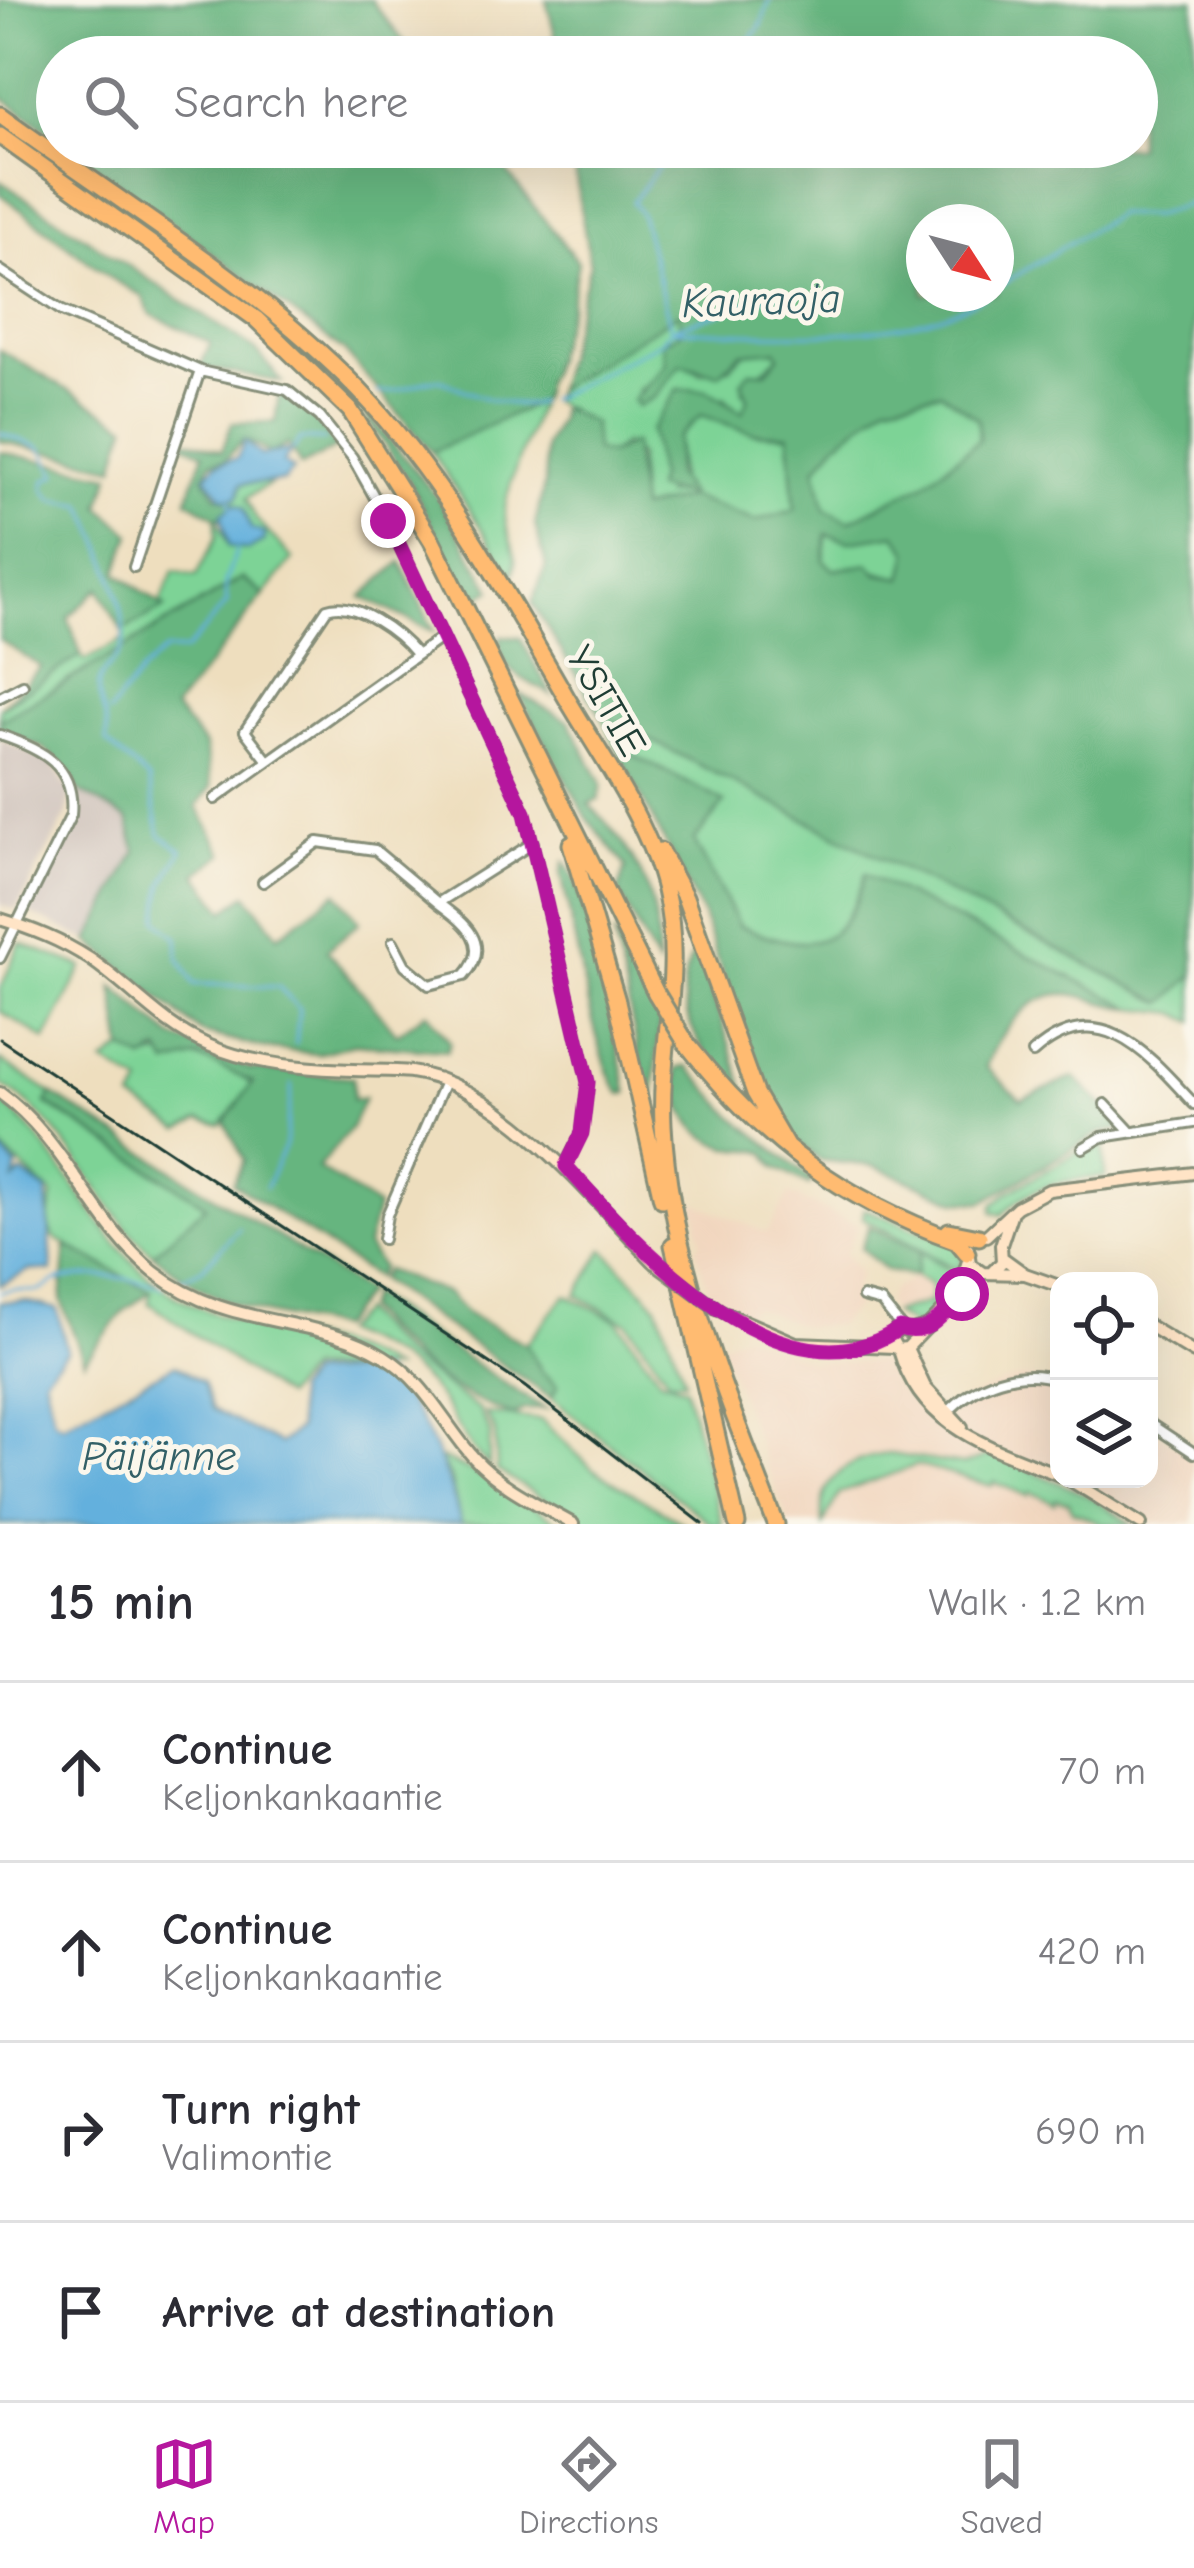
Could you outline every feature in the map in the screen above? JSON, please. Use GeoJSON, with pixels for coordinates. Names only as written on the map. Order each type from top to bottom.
{"type":"FeatureCollection","features":[{"type":"Feature","properties":{"kind":"highway","name":"YSITIE"},"geometry":{"type":"LineString","coordinates":[[0,115],[36,141]]}},
{"type":"Feature","properties":{"kind":"highway","name":"YSITIE"},"geometry":{"type":"LineString","coordinates":[[0,136],[36,162]]}},
{"type":"Feature","properties":{"kind":"highway","name":"YSITIE"},"geometry":{"type":"LineString","coordinates":[[45,168],[256,319],[350,410],[432,541],[557,795]]}},
{"type":"Feature","properties":{"kind":"highway","name":"YSITIE"},"geometry":{"type":"LineString","coordinates":[[74,168],[253,297],[360,392],[410,449],[477,544],[653,854],[672,927],[675,968],[662,1109],[686,1257],[776,1524]]}},
{"type":"Feature","properties":{"kind":"highway"},"geometry":{"type":"LineString","coordinates":[[557,795],[656,994],[687,1044],[742,1109],[862,1199],[885,1214],[957,1241],[968,1257]]}},
{"type":"Feature","properties":{"kind":"highway"},"geometry":{"type":"LineString","coordinates":[[557,795],[608,965],[735,1518]]}},
{"type":"Feature","properties":{"kind":"highway"},"geometry":{"type":"LineString","coordinates":[[624,799],[642,818],[685,897],[754,1094],[786,1146]]}},
{"type":"Feature","properties":{"kind":"highway"},"geometry":{"type":"LineString","coordinates":[[862,1199],[983,1237]]}},
{"type":"Feature","properties":{"kind":"main road"},"geometry":{"type":"LineString","coordinates":[[0,919],[89,958],[172,1027],[218,1050],[264,1062],[389,1072],[443,1086],[511,1123],[566,1166],[656,1263],[719,1310],[796,1343],[872,1348],[901,1340],[932,1326],[1003,1258]]}},
{"type":"Feature","properties":{"kind":"main road"},"geometry":{"type":"LineString","coordinates":[[0,1093],[58,1148],[115,1233],[156,1274],[218,1309],[380,1353],[416,1379],[490,1474],[573,1524]]}},
{"type":"Feature","properties":{"kind":"main road"},"geometry":{"type":"LineString","coordinates":[[956,1299],[968,1257],[983,1237],[1048,1190],[1194,1176]]}},
{"type":"Feature","properties":{"kind":"main road"},"geometry":{"type":"LineString","coordinates":[[1012,1213],[1001,1245],[1003,1258],[1025,1274]]}},
{"type":"Feature","properties":{"kind":"main road"},"geometry":{"type":"LineString","coordinates":[[983,1237],[1001,1245]]}},
{"type":"Feature","properties":{"kind":"main road"},"geometry":{"type":"LineString","coordinates":[[968,1257],[987,1272],[1025,1274],[1050,1283]]}},
{"type":"Feature","properties":{"kind":"main road"},"geometry":{"type":"LineString","coordinates":[[1158,1331],[1194,1353]]}},
{"type":"Feature","properties":{"kind":"main road"},"geometry":{"type":"LineString","coordinates":[[901,1340],[944,1417],[967,1435],[1050,1471]]}},
{"type":"Feature","properties":{"kind":"main road"},"geometry":{"type":"LineString","coordinates":[[1083,1488],[1142,1524]]}},
{"type":"Feature","properties":{"kind":"street"},"geometry":{"type":"LineString","coordinates":[[0,270],[62,311],[200,371],[275,385],[320,416],[380,506],[504,764],[533,843],[588,1082],[582,1133],[566,1166]]}},
{"type":"Feature","properties":{"kind":"street"},"geometry":{"type":"LineString","coordinates":[[134,567],[200,371]]}},
{"type":"Feature","properties":{"kind":"street"},"geometry":{"type":"LineString","coordinates":[[268,761],[245,731],[327,609],[342,606],[401,635],[416,654]]}},
{"type":"Feature","properties":{"kind":"street"},"geometry":{"type":"LineString","coordinates":[[215,799],[442,637]]}},
{"type":"Feature","properties":{"kind":"street"},"geometry":{"type":"LineString","coordinates":[[0,697],[23,685]]}},
{"type":"Feature","properties":{"kind":"street"},"geometry":{"type":"LineString","coordinates":[[0,735],[54,760],[73,792],[71,815],[0,958]]}},
{"type":"Feature","properties":{"kind":"street"},"geometry":{"type":"LineString","coordinates":[[263,882],[318,842],[365,845],[469,926],[477,954],[464,976],[430,985],[405,965],[393,942]]}},
{"type":"Feature","properties":{"kind":"street"},"geometry":{"type":"LineString","coordinates":[[438,903],[533,843]]}},
{"type":"Feature","properties":{"kind":"street"},"geometry":{"type":"LineString","coordinates":[[1033,1053],[1057,1032],[1072,1028],[1130,1038],[1194,1104]]}},
{"type":"Feature","properties":{"kind":"street"},"geometry":{"type":"LineString","coordinates":[[383,1239],[387,1215],[443,1086]]}},
{"type":"Feature","properties":{"kind":"street"},"geometry":{"type":"LineString","coordinates":[[1105,1104],[1130,1131]]}},
{"type":"Feature","properties":{"kind":"street"},"geometry":{"type":"LineString","coordinates":[[1083,1148],[1130,1131],[1194,1123]]}},
{"type":"Feature","properties":{"kind":"street"},"geometry":{"type":"LineString","coordinates":[[863,1298],[876,1298],[901,1340]]}},
{"type":"Feature","properties":{"kind":"street"},"geometry":{"type":"LineString","coordinates":[[944,1417],[968,1394],[1019,1374],[1050,1379]]}},
{"type":"Feature","properties":{"kind":"street"},"geometry":{"type":"LineString","coordinates":[[1158,1429],[1194,1454]]}},
{"type":"Feature","properties":{"kind":"shaded area"},"geometry":{"type":"Polygon","coordinates":[[[0,739],[52,763],[70,793],[67,814],[16,910],[0,905],[0,739]]]}},
{"type":"Feature","properties":{"kind":"shaded area"},"geometry":{"type":"Polygon","coordinates":[[[76,789],[128,819],[136,852],[89,941],[27,912],[76,817],[76,789]]]}},
{"type":"Feature","properties":{"kind":"shaded area"},"geometry":{"type":"Polygon","coordinates":[[[789,1194],[858,1225],[845,1254],[860,1274],[853,1290],[856,1307],[837,1325],[805,1327],[753,1307],[746,1314],[709,1294],[696,1248],[701,1241],[694,1202],[767,1233],[789,1194]]]}},
{"type":"Feature","properties":{"kind":"shaded area"},"geometry":{"type":"Polygon","coordinates":[[[919,1275],[931,1285],[928,1305],[893,1313],[886,1302],[892,1290],[919,1275]]]}},
{"type":"Feature","properties":{"kind":"shaded area"},"geometry":{"type":"Polygon","coordinates":[[[744,1334],[812,1362],[881,1362],[893,1384],[937,1429],[967,1398],[997,1385],[1022,1377],[1050,1382],[1050,1488],[1158,1488],[1158,1433],[1194,1458],[1194,1524],[789,1524],[720,1344],[744,1334]]]}},
{"type":"Feature","properties":{"kind":"green space"},"geometry":{"type":"Polygon","coordinates":[[[0,0],[371,0],[399,36],[36,36],[36,122],[0,95],[0,0]]]}},
{"type":"Feature","properties":{"kind":"green space"},"geometry":{"type":"Polygon","coordinates":[[[546,0],[1194,0],[1194,975],[1164,1003],[600,714],[532,603],[546,566],[535,525],[545,481],[545,446],[559,418],[559,407],[593,423],[595,451],[610,454],[633,443],[640,509],[690,497],[755,521],[795,510],[789,435],[753,433],[701,415],[678,438],[675,474],[689,495],[655,489],[658,476],[651,430],[678,389],[707,390],[742,412],[748,398],[741,382],[750,371],[766,372],[779,356],[776,350],[741,353],[719,374],[681,364],[655,397],[638,406],[633,400],[666,364],[662,342],[681,332],[679,313],[555,390],[590,265],[574,168],[1158,168],[1158,36],[555,36],[546,0]],[[941,392],[886,403],[838,442],[816,468],[825,509],[849,521],[925,483],[979,440],[978,419],[941,392]],[[826,534],[824,561],[834,570],[869,564],[878,574],[903,578],[909,552],[896,534],[849,541],[826,534]]]}},
{"type":"Feature","properties":{"kind":"green space"},"geometry":{"type":"Polygon","coordinates":[[[97,168],[504,168],[578,262],[570,307],[539,402],[432,452],[344,351],[97,168]]]}},
{"type":"Feature","properties":{"kind":"green space"},"geometry":{"type":"Polygon","coordinates":[[[0,181],[256,350],[282,382],[200,367],[211,343],[150,314],[142,296],[110,278],[0,194],[0,181]]]}},
{"type":"Feature","properties":{"kind":"green space"},"geometry":{"type":"Polygon","coordinates":[[[680,312],[675,346],[664,366],[638,390],[638,406],[655,397],[681,363],[701,373],[730,368],[755,350],[777,350],[779,356],[742,390],[748,397],[742,413],[724,397],[651,430],[665,495],[679,493],[678,438],[701,415],[753,433],[789,435],[795,510],[755,521],[690,498],[639,509],[638,456],[624,443],[610,454],[594,451],[592,423],[552,401],[555,390],[680,312]]]}},
{"type":"Feature","properties":{"kind":"green space"},"geometry":{"type":"Polygon","coordinates":[[[0,350],[127,425],[115,467],[0,441],[0,350]]]}},
{"type":"Feature","properties":{"kind":"green space"},"geometry":{"type":"Polygon","coordinates":[[[344,385],[438,498],[492,590],[475,599],[468,597],[410,482],[344,385]]]}},
{"type":"Feature","properties":{"kind":"green space"},"geometry":{"type":"Polygon","coordinates":[[[941,392],[978,419],[979,440],[925,483],[849,521],[825,509],[816,468],[838,442],[886,403],[941,392]]]}},
{"type":"Feature","properties":{"kind":"green space"},"geometry":{"type":"Polygon","coordinates":[[[279,394],[306,409],[337,447],[301,466],[288,444],[271,453],[244,439],[225,460],[211,462],[204,477],[216,495],[235,504],[220,519],[187,500],[204,453],[184,444],[185,439],[222,451],[232,423],[275,422],[279,394]]]}},
{"type":"Feature","properties":{"kind":"green space"},"geometry":{"type":"Polygon","coordinates":[[[539,402],[506,501],[505,520],[515,560],[512,576],[432,452],[539,402]]]}},
{"type":"Feature","properties":{"kind":"green space"},"geometry":{"type":"Polygon","coordinates":[[[0,452],[111,475],[100,506],[131,534],[117,573],[165,607],[122,631],[99,588],[68,618],[81,655],[0,708],[41,667],[0,640],[0,452]]]}},
{"type":"Feature","properties":{"kind":"green space"},"geometry":{"type":"Polygon","coordinates":[[[271,483],[246,498],[256,519],[293,559],[264,595],[242,578],[0,720],[0,708],[81,655],[85,661],[125,638],[122,631],[164,608],[160,603],[174,571],[196,576],[216,538],[216,518],[229,547],[248,550],[264,541],[265,534],[251,529],[244,508],[223,498],[237,498],[241,484],[271,483]]]}},
{"type":"Feature","properties":{"kind":"green space"},"geometry":{"type":"Polygon","coordinates":[[[826,534],[849,541],[896,534],[909,552],[903,579],[855,566],[834,570],[824,561],[826,534]]]}},
{"type":"Feature","properties":{"kind":"green space"},"geometry":{"type":"Polygon","coordinates":[[[401,562],[434,632],[362,597],[401,562]]]}},
{"type":"Feature","properties":{"kind":"green space"},"geometry":{"type":"Polygon","coordinates":[[[243,578],[264,595],[174,709],[205,746],[211,788],[197,806],[224,854],[197,874],[225,911],[247,894],[278,936],[337,892],[360,922],[327,950],[397,1034],[427,1012],[450,1042],[447,1051],[354,1044],[318,1054],[263,1048],[202,1033],[89,941],[136,852],[128,819],[76,789],[70,772],[42,747],[0,732],[0,721],[243,578]]]}},
{"type":"Feature","properties":{"kind":"green space"},"geometry":{"type":"Polygon","coordinates":[[[501,636],[520,638],[552,695],[508,666],[500,648],[501,636]]]}},
{"type":"Feature","properties":{"kind":"green space"},"geometry":{"type":"Polygon","coordinates":[[[518,693],[569,721],[602,784],[599,800],[589,804],[620,839],[642,877],[655,918],[657,965],[618,891],[626,867],[587,818],[518,693]]]}},
{"type":"Feature","properties":{"kind":"green space"},"geometry":{"type":"Polygon","coordinates":[[[600,714],[1163,1003],[1194,975],[1194,1022],[1176,1013],[1133,1008],[866,875],[844,920],[818,940],[784,941],[739,926],[694,841],[724,802],[615,745],[600,714]]]}},
{"type":"Feature","properties":{"kind":"green space"},"geometry":{"type":"Polygon","coordinates":[[[615,746],[725,802],[694,841],[739,926],[783,940],[818,940],[846,920],[865,874],[1133,1008],[1076,995],[1045,998],[1019,1014],[986,1067],[1021,1100],[1074,1077],[1121,1123],[1119,1130],[1100,1133],[983,1202],[957,1201],[875,1166],[819,1160],[788,1133],[764,1095],[702,914],[615,746]]]}},
{"type":"Feature","properties":{"kind":"green space"},"geometry":{"type":"Polygon","coordinates":[[[564,862],[595,937],[628,1093],[622,1094],[613,1081],[594,1027],[561,873],[564,862]]]}},
{"type":"Feature","properties":{"kind":"green space"},"geometry":{"type":"Polygon","coordinates":[[[614,933],[660,1020],[654,1093],[647,1094],[614,933]]]}},
{"type":"Feature","properties":{"kind":"green space"},"geometry":{"type":"Polygon","coordinates":[[[20,943],[83,967],[46,1040],[0,1011],[0,990],[20,943]]]}},
{"type":"Feature","properties":{"kind":"green space"},"geometry":{"type":"Polygon","coordinates":[[[695,952],[750,1106],[707,1055],[687,1015],[686,973],[695,952]]]}},
{"type":"Feature","properties":{"kind":"green space"},"geometry":{"type":"Polygon","coordinates":[[[113,986],[172,1037],[250,1069],[353,1077],[353,1100],[364,1098],[351,1128],[318,1168],[377,1207],[367,1246],[381,1267],[376,1278],[233,1183],[244,1160],[225,1122],[253,1082],[198,1057],[168,1065],[160,1051],[144,1060],[123,1049],[113,986]]]}},
{"type":"Feature","properties":{"kind":"green space"},"geometry":{"type":"Polygon","coordinates":[[[123,1049],[144,1060],[170,1055],[202,1060],[233,1072],[252,1086],[221,1125],[200,1120],[180,1130],[133,1100],[142,1085],[104,1063],[123,1049]]]}},
{"type":"Feature","properties":{"kind":"green space"},"geometry":{"type":"Polygon","coordinates":[[[0,1060],[52,1094],[46,1104],[206,1205],[153,1254],[46,1121],[0,1084],[0,1060]]]}},
{"type":"Feature","properties":{"kind":"green space"},"geometry":{"type":"Polygon","coordinates":[[[688,1066],[733,1116],[812,1180],[809,1185],[775,1167],[766,1153],[722,1145],[698,1130],[679,1097],[677,1069],[688,1066]]]}},
{"type":"Feature","properties":{"kind":"green space"},"geometry":{"type":"Polygon","coordinates":[[[52,1094],[366,1292],[338,1328],[240,1306],[198,1287],[153,1254],[206,1205],[46,1103],[52,1094]]]}},
{"type":"Feature","properties":{"kind":"green space"},"geometry":{"type":"Polygon","coordinates":[[[0,1101],[41,1142],[129,1258],[177,1297],[237,1320],[333,1344],[392,1369],[308,1370],[284,1397],[149,1303],[150,1291],[54,1238],[49,1224],[52,1194],[0,1147],[0,1101]]]}},
{"type":"Feature","properties":{"kind":"green space"},"geometry":{"type":"Polygon","coordinates":[[[1103,1138],[1105,1177],[1049,1185],[1025,1196],[1002,1215],[993,1212],[993,1205],[1007,1193],[1103,1138]]]}},
{"type":"Feature","properties":{"kind":"green space"},"geometry":{"type":"Polygon","coordinates":[[[864,1209],[956,1244],[963,1253],[960,1271],[863,1218],[864,1209]]]}},
{"type":"Feature","properties":{"kind":"green space"},"geometry":{"type":"Polygon","coordinates":[[[869,1226],[920,1252],[915,1276],[887,1271],[861,1248],[869,1226]]]}},
{"type":"Feature","properties":{"kind":"green space"},"geometry":{"type":"Polygon","coordinates":[[[66,1246],[151,1291],[125,1310],[84,1361],[61,1300],[66,1246]]]}},
{"type":"Feature","properties":{"kind":"green space"},"geometry":{"type":"Polygon","coordinates":[[[604,1249],[657,1305],[685,1380],[669,1380],[628,1323],[577,1295],[604,1249]]]}},
{"type":"Feature","properties":{"kind":"green space"},"geometry":{"type":"Polygon","coordinates":[[[920,1252],[961,1276],[943,1308],[913,1327],[893,1313],[930,1302],[931,1285],[915,1276],[920,1252]]]}},
{"type":"Feature","properties":{"kind":"green space"},"geometry":{"type":"Polygon","coordinates":[[[385,1270],[448,1294],[467,1314],[526,1344],[542,1372],[558,1386],[551,1398],[379,1280],[385,1270]]]}},
{"type":"Feature","properties":{"kind":"green space"},"geometry":{"type":"Polygon","coordinates":[[[370,1294],[546,1409],[524,1409],[514,1415],[452,1386],[380,1326],[365,1309],[370,1294]]]}},
{"type":"Feature","properties":{"kind":"green space"},"geometry":{"type":"Polygon","coordinates":[[[566,1295],[617,1320],[660,1379],[685,1387],[722,1524],[711,1524],[551,1398],[557,1385],[542,1372],[526,1344],[566,1295]]]}},
{"type":"Feature","properties":{"kind":"green space"},"geometry":{"type":"Polygon","coordinates":[[[361,1312],[402,1354],[479,1410],[490,1432],[489,1466],[417,1373],[380,1349],[340,1332],[361,1312]]]}},
{"type":"Feature","properties":{"kind":"green space"},"geometry":{"type":"Polygon","coordinates":[[[485,1413],[541,1420],[593,1469],[684,1524],[586,1524],[497,1471],[495,1431],[485,1413]]]}},
{"type":"Feature","properties":{"kind":"green space"},"geometry":{"type":"Polygon","coordinates":[[[994,1454],[1050,1479],[1050,1488],[1071,1488],[1087,1495],[1133,1524],[1104,1524],[1072,1511],[1069,1502],[1056,1499],[1055,1503],[994,1482],[992,1486],[917,1465],[840,1493],[823,1524],[824,1495],[830,1483],[849,1466],[875,1456],[963,1465],[994,1454]]]}},
{"type":"Feature","properties":{"kind":"green space"},"geometry":{"type":"Polygon","coordinates":[[[438,1457],[485,1477],[562,1524],[461,1524],[450,1476],[438,1457]]]}},
{"type":"Feature","properties":{"kind":"water"},"geometry":{"type":"Polygon","coordinates":[[[245,441],[261,455],[293,449],[283,462],[293,470],[284,481],[241,484],[237,498],[223,498],[206,476],[215,465],[237,458],[245,441]]]}},
{"type":"Feature","properties":{"kind":"water"},"geometry":{"type":"Polygon","coordinates":[[[235,504],[244,508],[251,529],[265,533],[264,541],[248,550],[229,547],[221,514],[235,504]]]}},
{"type":"Feature","properties":{"kind":"water"},"geometry":{"type":"Polygon","coordinates":[[[0,1150],[17,1167],[14,1180],[22,1173],[47,1191],[52,1271],[30,1270],[0,1285],[0,1150]]]}},
{"type":"Feature","properties":{"kind":"water","name":"Päijänne"},"geometry":{"type":"Polygon","coordinates":[[[25,1301],[57,1309],[67,1350],[44,1377],[54,1419],[62,1424],[175,1365],[203,1382],[212,1409],[279,1444],[298,1429],[295,1392],[309,1374],[379,1371],[419,1419],[441,1463],[461,1524],[0,1524],[0,1302],[25,1301]]]}},
{"type":"Feature","properties":{"kind":"waterway"},"geometry":{"type":"LineString","coordinates":[[753,36],[770,0]]}},
{"type":"Feature","properties":{"kind":"waterway"},"geometry":{"type":"LineString","coordinates":[[658,168],[632,202],[641,214],[671,328]]}},
{"type":"Feature","properties":{"kind":"waterway","name":"Kauraoja"},"geometry":{"type":"LineString","coordinates":[[1014,277],[1117,214],[1152,216],[1194,202]]}},
{"type":"Feature","properties":{"kind":"waterway","name":"Kauraoja"},"geometry":{"type":"LineString","coordinates":[[549,400],[662,341],[672,329],[783,291]]}},
{"type":"Feature","properties":{"kind":"waterway","name":"Kauraoja"},"geometry":{"type":"LineString","coordinates":[[672,329],[834,333],[917,323],[952,312]]}},
{"type":"Feature","properties":{"kind":"waterway","name":"Kauraoja"},"geometry":{"type":"LineString","coordinates":[[377,392],[435,379],[500,402],[539,403]]}},
{"type":"Feature","properties":{"kind":"waterway"},"geometry":{"type":"LineString","coordinates":[[0,433],[40,447],[57,475],[46,480],[44,489],[53,500],[83,505],[112,576],[124,634],[120,653],[99,683],[106,742],[149,780],[160,835],[182,850],[163,885],[158,920],[178,938],[179,958],[194,984],[279,987],[299,1009],[296,1044]]}},
{"type":"Feature","properties":{"kind":"waterway","name":"Kauraoja"},"geometry":{"type":"LineString","coordinates":[[293,450],[301,439],[325,440]]}},
{"type":"Feature","properties":{"kind":"waterway","name":"Kauraoja"},"geometry":{"type":"LineString","coordinates":[[230,499],[231,506]]}},
{"type":"Feature","properties":{"kind":"waterway","name":"Kauraoja"},"geometry":{"type":"LineString","coordinates":[[109,713],[149,664],[166,650],[185,651],[227,603],[225,583],[237,549]]}},
{"type":"Feature","properties":{"kind":"waterway"},"geometry":{"type":"LineString","coordinates":[[266,1187],[285,1145],[292,1085]]}},
{"type":"Feature","properties":{"kind":"waterway"},"geometry":{"type":"LineString","coordinates":[[175,1282],[202,1269],[239,1228]]}},
{"type":"Feature","properties":{"kind":"waterway"},"geometry":{"type":"LineString","coordinates":[[0,1293],[39,1291],[56,1281],[83,1276],[124,1278],[163,1287]]}},
{"type":"Feature","properties":{"kind":"railway"},"geometry":{"type":"LineString","coordinates":[[0,1039],[524,1386],[703,1524]]}},
{"type":"Feature","properties":{"kind":"route"},"geometry":{"type":"LineString","coordinates":[[388,521],[525,813],[588,1082],[582,1133],[566,1166],[656,1263],[719,1310],[779,1338],[809,1346],[872,1348],[900,1328],[910,1332],[932,1326],[962,1294]]}}]}
